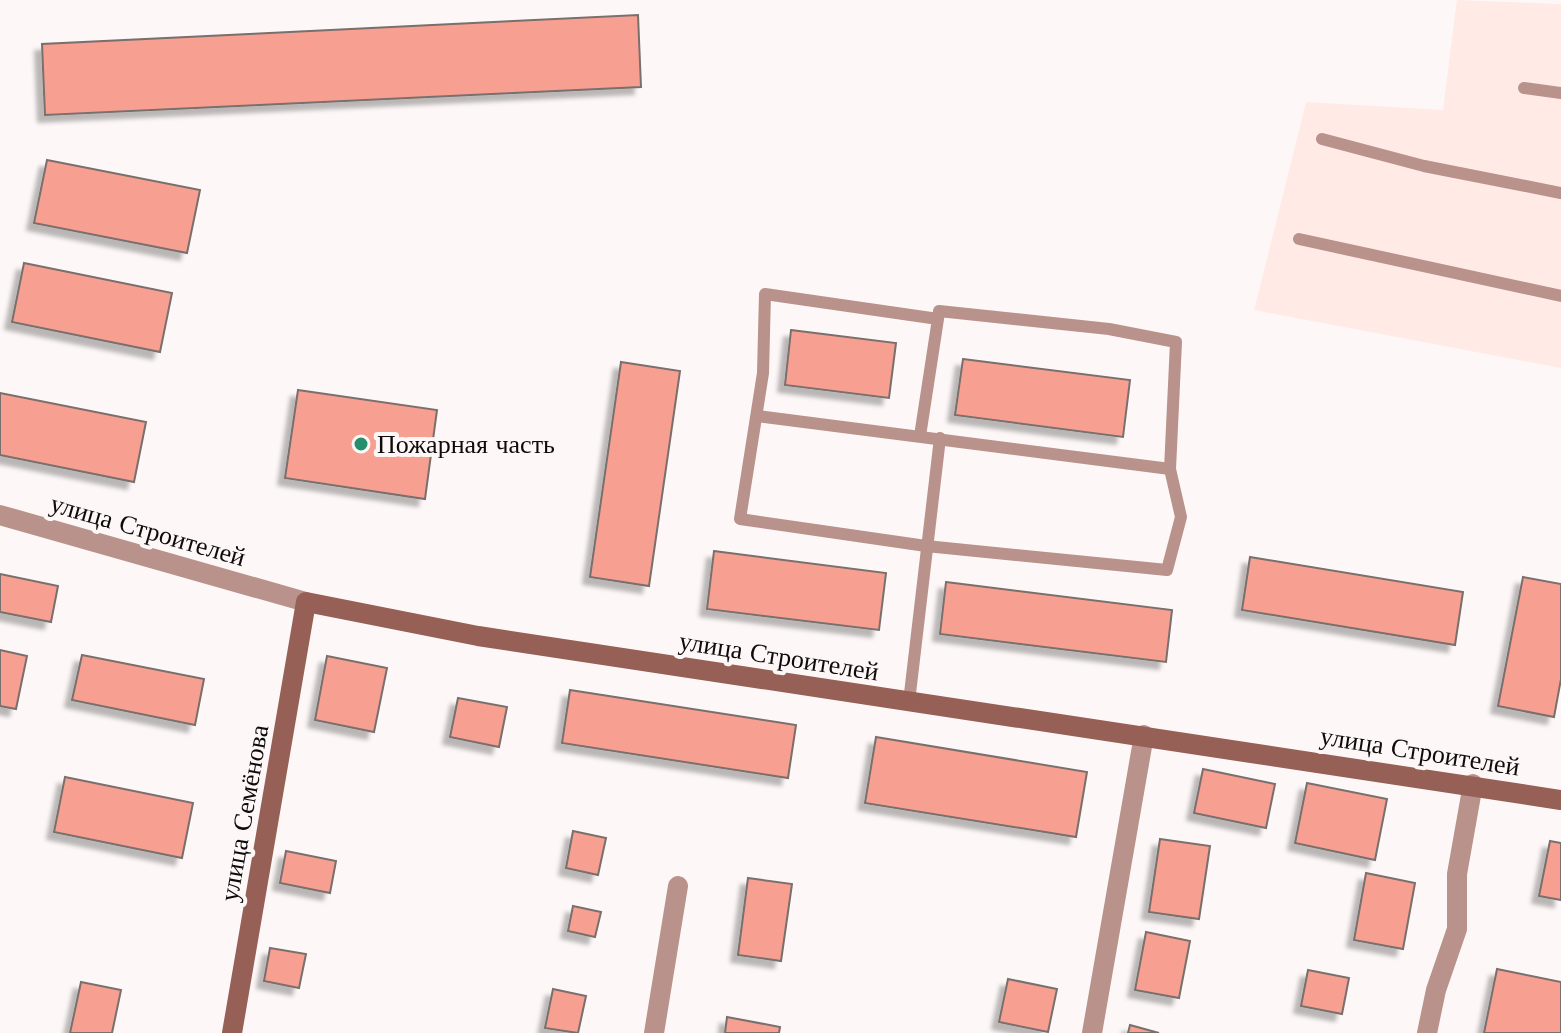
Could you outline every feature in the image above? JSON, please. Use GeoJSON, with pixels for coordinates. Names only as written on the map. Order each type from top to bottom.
{"type":"FeatureCollection","features":[{"type":"Feature","properties":{"kind":"street","name":"улица Строителей"},"geometry":{"type":"LineString","coordinates":[[0,515],[306,602],[478,636],[1473,784],[1561,800]]}},
{"type":"Feature","properties":{"kind":"street","name":"улица Семёнова"},"geometry":{"type":"LineString","coordinates":[[232,1033],[306,602]]}},
{"type":"Feature","properties":{"kind":"street"},"geometry":{"type":"LineString","coordinates":[[1092,1033],[1144,735]]}},
{"type":"Feature","properties":{"kind":"street"},"geometry":{"type":"LineString","coordinates":[[1427,1033],[1436,990],[1457,929],[1457,874],[1473,784]]}},
{"type":"Feature","properties":{"kind":"street"},"geometry":{"type":"LineString","coordinates":[[654,1033],[678,886]]}},
{"type":"Feature","properties":{"kind":"lane"},"geometry":{"type":"LineString","coordinates":[[1524,88],[1561,93]]}},
{"type":"Feature","properties":{"kind":"lane"},"geometry":{"type":"LineString","coordinates":[[1322,139],[1424,166],[1561,193]]}},
{"type":"Feature","properties":{"kind":"lane"},"geometry":{"type":"LineString","coordinates":[[1299,239],[1561,296]]}},
{"type":"Feature","properties":{"kind":"lane"},"geometry":{"type":"LineString","coordinates":[[920,436],[938,319],[939,311],[1109,329],[1176,342],[1170,469],[1181,517],[1167,570],[926,546],[740,519],[757,416],[765,294],[938,319]]}},
{"type":"Feature","properties":{"kind":"lane"},"geometry":{"type":"LineString","coordinates":[[757,416],[1170,469]]}},
{"type":"Feature","properties":{"kind":"lane"},"geometry":{"type":"LineString","coordinates":[[909,702],[940,438]]}},
{"type":"Feature","properties":{"kind":"shaded area"},"geometry":{"type":"Polygon","coordinates":[[[1457,0],[1561,4],[1561,368],[1254,310],[1306,102],[1443,110],[1457,0]]]}},
{"type":"Feature","properties":{"kind":"building"},"geometry":{"type":"Polygon","coordinates":[[[638,15],[641,87],[45,115],[42,44],[638,15]]]}},
{"type":"Feature","properties":{"kind":"building"},"geometry":{"type":"Polygon","coordinates":[[[47,160],[200,190],[187,253],[34,223],[47,160]]]}},
{"type":"Feature","properties":{"kind":"building"},"geometry":{"type":"Polygon","coordinates":[[[24,263],[172,293],[160,352],[12,322],[24,263]]]}},
{"type":"Feature","properties":{"kind":"building"},"geometry":{"type":"Polygon","coordinates":[[[791,330],[896,343],[889,398],[785,385],[791,330]]]}},
{"type":"Feature","properties":{"kind":"building"},"geometry":{"type":"Polygon","coordinates":[[[963,359],[1130,380],[1123,437],[955,415],[963,359]]]}},
{"type":"Feature","properties":{"kind":"building"},"geometry":{"type":"Polygon","coordinates":[[[621,362],[680,371],[649,586],[590,577],[621,362]]]}},
{"type":"Feature","properties":{"kind":"building","name":"Пожарная часть"},"geometry":{"type":"Polygon","coordinates":[[[298,390],[437,410],[425,499],[285,478],[298,390]]]}},
{"type":"Feature","properties":{"kind":"building"},"geometry":{"type":"Polygon","coordinates":[[[0,393],[146,422],[134,482],[0,455],[0,393]]]}},
{"type":"Feature","properties":{"kind":"building"},"geometry":{"type":"Polygon","coordinates":[[[714,551],[886,573],[879,630],[707,609],[714,551]]]}},
{"type":"Feature","properties":{"kind":"building"},"geometry":{"type":"Polygon","coordinates":[[[1250,557],[1463,592],[1455,645],[1242,610],[1250,557]]]}},
{"type":"Feature","properties":{"kind":"building"},"geometry":{"type":"Polygon","coordinates":[[[0,574],[58,586],[51,622],[0,612],[0,574]]]}},
{"type":"Feature","properties":{"kind":"building"},"geometry":{"type":"Polygon","coordinates":[[[1523,577],[1561,584],[1561,679],[1554,717],[1498,706],[1523,577]]]}},
{"type":"Feature","properties":{"kind":"building"},"geometry":{"type":"Polygon","coordinates":[[[946,582],[1172,610],[1166,662],[940,634],[946,582]]]}},
{"type":"Feature","properties":{"kind":"building"},"geometry":{"type":"Polygon","coordinates":[[[0,650],[27,656],[16,709],[0,706],[0,650]]]}},
{"type":"Feature","properties":{"kind":"building"},"geometry":{"type":"Polygon","coordinates":[[[82,655],[204,679],[195,725],[72,700],[82,655]]]}},
{"type":"Feature","properties":{"kind":"building"},"geometry":{"type":"Polygon","coordinates":[[[327,656],[387,668],[374,732],[315,720],[327,656]]]}},
{"type":"Feature","properties":{"kind":"building"},"geometry":{"type":"Polygon","coordinates":[[[570,690],[796,725],[788,778],[562,743],[570,690]]]}},
{"type":"Feature","properties":{"kind":"building"},"geometry":{"type":"Polygon","coordinates":[[[458,698],[507,707],[499,747],[450,737],[458,698]]]}},
{"type":"Feature","properties":{"kind":"building"},"geometry":{"type":"Polygon","coordinates":[[[876,737],[1087,772],[1076,837],[865,803],[876,737]]]}},
{"type":"Feature","properties":{"kind":"building"},"geometry":{"type":"Polygon","coordinates":[[[1203,769],[1275,784],[1266,828],[1194,813],[1203,769]]]}},
{"type":"Feature","properties":{"kind":"building"},"geometry":{"type":"Polygon","coordinates":[[[65,777],[193,803],[182,858],[54,832],[65,777]]]}},
{"type":"Feature","properties":{"kind":"building"},"geometry":{"type":"Polygon","coordinates":[[[1307,783],[1387,799],[1375,860],[1295,843],[1307,783]]]}},
{"type":"Feature","properties":{"kind":"building"},"geometry":{"type":"Polygon","coordinates":[[[573,831],[606,838],[598,875],[566,868],[573,831]]]}},
{"type":"Feature","properties":{"kind":"building"},"geometry":{"type":"Polygon","coordinates":[[[1160,839],[1210,846],[1199,919],[1149,912],[1160,839]]]}},
{"type":"Feature","properties":{"kind":"building"},"geometry":{"type":"Polygon","coordinates":[[[1550,841],[1561,843],[1561,900],[1539,896],[1550,841]]]}},
{"type":"Feature","properties":{"kind":"building"},"geometry":{"type":"Polygon","coordinates":[[[286,851],[336,861],[330,893],[280,883],[286,851]]]}},
{"type":"Feature","properties":{"kind":"building"},"geometry":{"type":"Polygon","coordinates":[[[1366,873],[1415,883],[1403,949],[1354,940],[1366,873]]]}},
{"type":"Feature","properties":{"kind":"building"},"geometry":{"type":"Polygon","coordinates":[[[748,878],[792,884],[781,961],[738,955],[748,878]]]}},
{"type":"Feature","properties":{"kind":"building"},"geometry":{"type":"Polygon","coordinates":[[[573,906],[601,912],[595,937],[568,931],[573,906]]]}},
{"type":"Feature","properties":{"kind":"building"},"geometry":{"type":"Polygon","coordinates":[[[1146,932],[1190,941],[1179,998],[1135,990],[1146,932]]]}},
{"type":"Feature","properties":{"kind":"building"},"geometry":{"type":"Polygon","coordinates":[[[270,948],[306,954],[299,988],[264,981],[270,948]]]}},
{"type":"Feature","properties":{"kind":"building"},"geometry":{"type":"Polygon","coordinates":[[[1497,969],[1561,982],[1561,1033],[1484,1033],[1497,969]]]}},
{"type":"Feature","properties":{"kind":"building"},"geometry":{"type":"Polygon","coordinates":[[[1308,970],[1349,978],[1342,1014],[1301,1006],[1308,970]]]}},
{"type":"Feature","properties":{"kind":"building"},"geometry":{"type":"Polygon","coordinates":[[[1008,979],[1057,989],[1048,1032],[999,1022],[1008,979]]]}},
{"type":"Feature","properties":{"kind":"building"},"geometry":{"type":"Polygon","coordinates":[[[81,982],[121,990],[112,1033],[70,1033],[81,982]]]}},
{"type":"Feature","properties":{"kind":"building"},"geometry":{"type":"Polygon","coordinates":[[[553,989],[586,996],[578,1033],[545,1028],[553,989]]]}},
{"type":"Feature","properties":{"kind":"building"},"geometry":{"type":"Polygon","coordinates":[[[727,1017],[780,1027],[779,1033],[725,1033],[727,1017]]]}},
{"type":"Feature","properties":{"kind":"building"},"geometry":{"type":"Polygon","coordinates":[[[1130,1025],[1159,1033],[1128,1033],[1130,1025]]]}},
{"type":"Feature","properties":{"kind":"place","name":"Пожарная часть"},"geometry":{"type":"Point","coordinates":[361,444]}}]}
